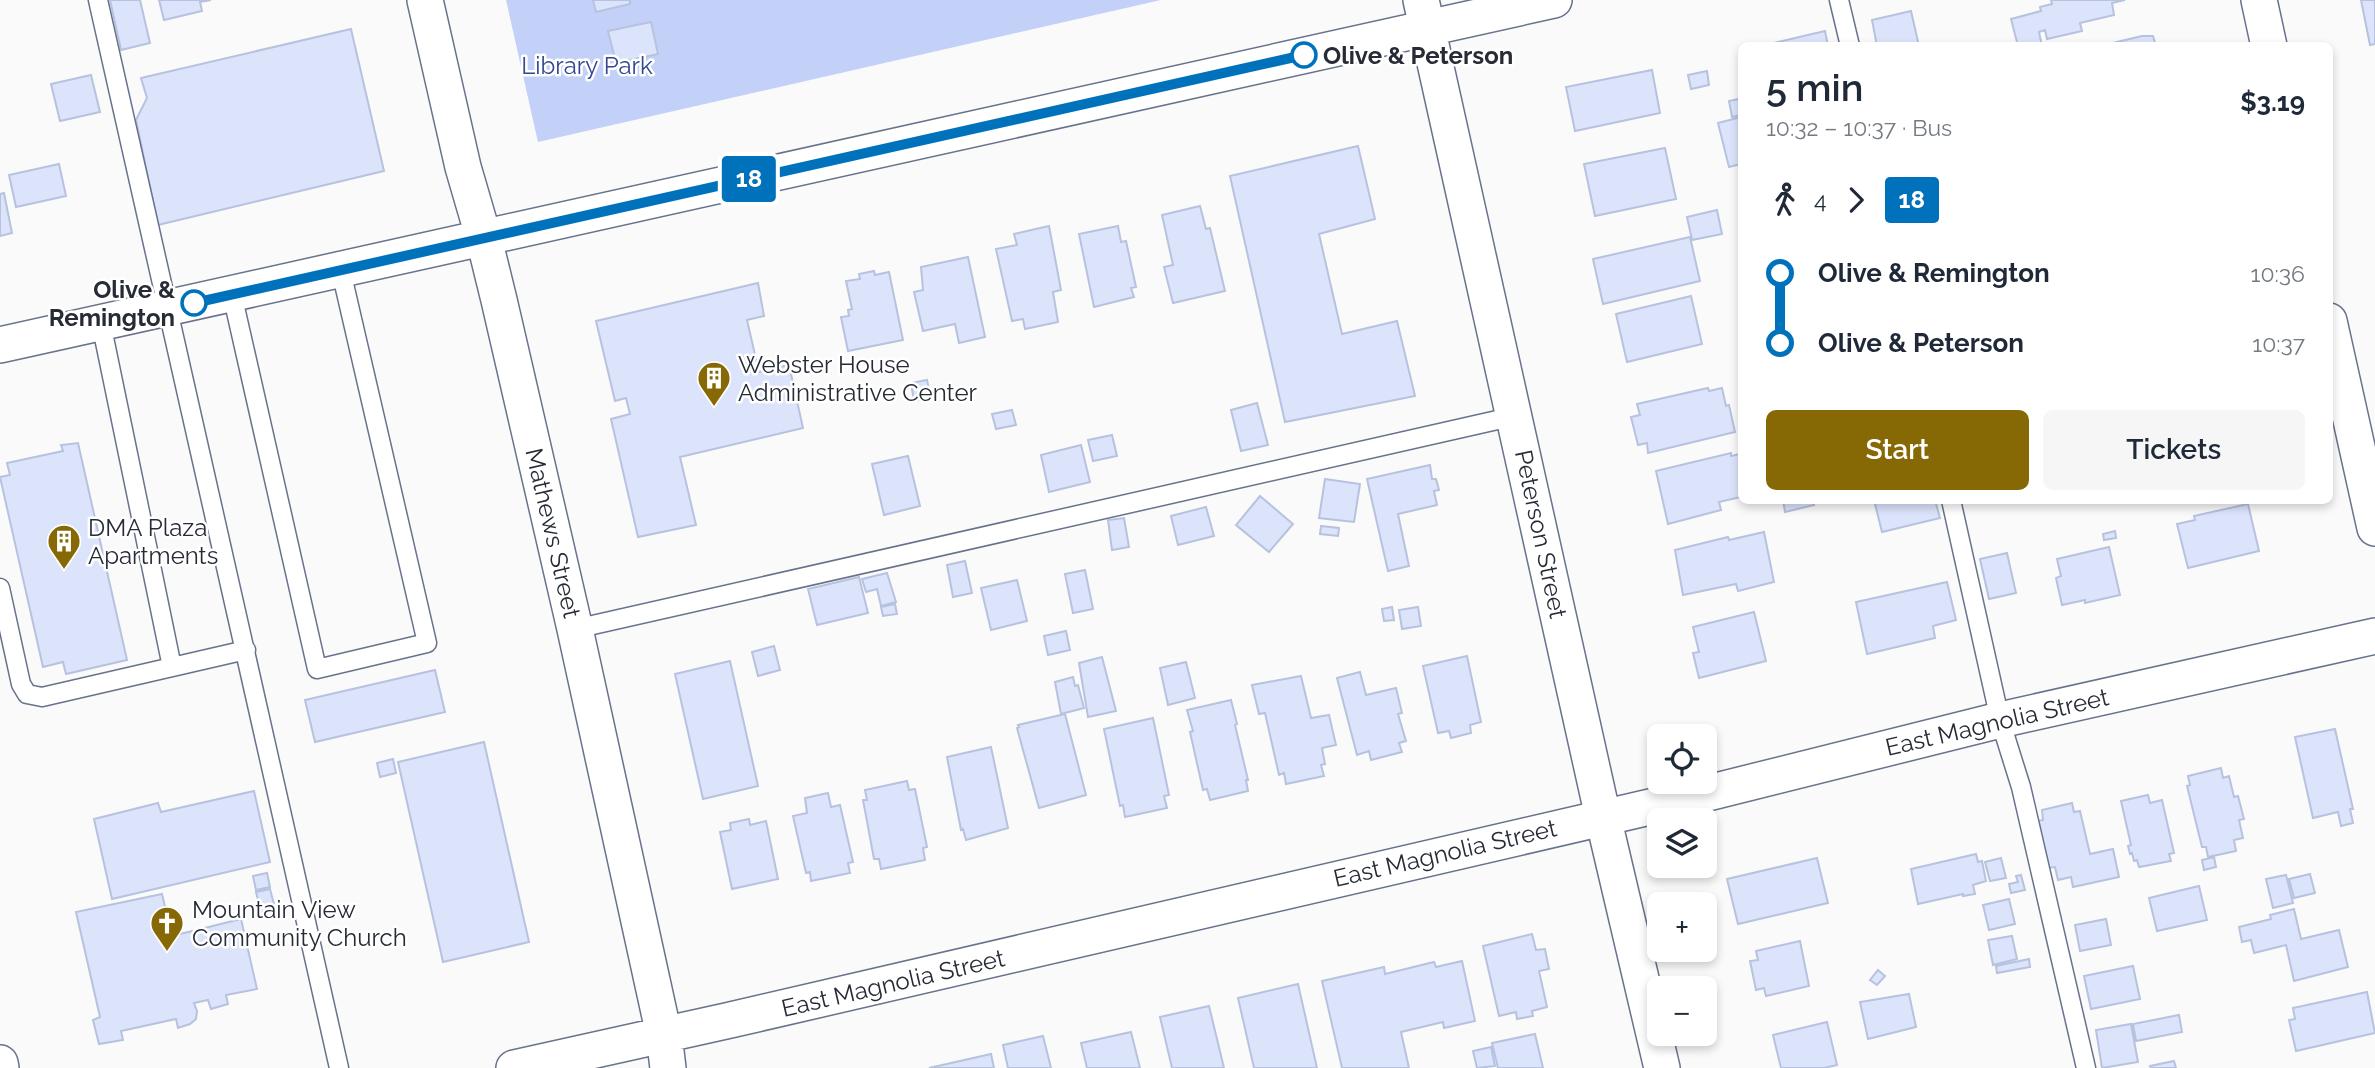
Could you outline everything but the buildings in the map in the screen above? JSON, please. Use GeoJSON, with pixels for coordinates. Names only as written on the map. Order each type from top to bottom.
{"type":"FeatureCollection","features":[{"type":"Feature","properties":{"kind":"street","name":"Mathews Street"},"geometry":{"type":"LineString","coordinates":[[425,0],[575,629],[666,1052]]}},
{"type":"Feature","properties":{"kind":"street"},"geometry":{"type":"LineString","coordinates":[[0,345],[484,239],[1424,14],[1554,0]]}},
{"type":"Feature","properties":{"kind":"street"},"geometry":{"type":"LineString","coordinates":[[2259,0],[2268,42]]}},
{"type":"Feature","properties":{"kind":"street","name":"Peterson Street"},"geometry":{"type":"LineString","coordinates":[[1424,14],[1603,817],[1662,1068]]}},
{"type":"Feature","properties":{"kind":"street"},"geometry":{"type":"LineString","coordinates":[[2333,339],[2375,528]]}},
{"type":"Feature","properties":{"kind":"street","name":"East Magnolia Street"},"geometry":{"type":"LineString","coordinates":[[514,1068],[666,1052],[2000,720],[2375,636]]}},
{"type":"Feature","properties":{"kind":"lane"},"geometry":{"type":"LineString","coordinates":[[98,0],[339,1068]]}},
{"type":"Feature","properties":{"kind":"lane"},"geometry":{"type":"LineString","coordinates":[[1839,0],[1849,42]]}},
{"type":"Feature","properties":{"kind":"lane"},"geometry":{"type":"LineString","coordinates":[[232,294],[317,668],[428,643],[341,271]]}},
{"type":"Feature","properties":{"kind":"lane"},"geometry":{"type":"LineString","coordinates":[[101,323],[172,667]]}},
{"type":"Feature","properties":{"kind":"lane"},"geometry":{"type":"LineString","coordinates":[[575,629],[1515,415]]}},
{"type":"Feature","properties":{"kind":"lane"},"geometry":{"type":"LineString","coordinates":[[1952,504],[2000,720],[2021,788],[2086,1068]]}},
{"type":"Feature","properties":{"kind":"lane"},"geometry":{"type":"LineString","coordinates":[[0,588],[21,684],[27,694],[42,697],[246,650]]}},
{"type":"Feature","properties":{"kind":"green space","name":"Library Park"},"geometry":{"type":"Polygon","coordinates":[[[506,0],[1161,0],[538,142],[506,0]]]}},
{"type":"Feature","properties":{"kind":"bus line","name":"18"},"geometry":{"type":"LineString","coordinates":[[194,303],[1304,55]]}},
{"type":"Feature","properties":{"kind":"place","name":"Olive & Peterson"},"geometry":{"type":"Point","coordinates":[1304,55]}},
{"type":"Feature","properties":{"kind":"place","name":"Olive & Remington"},"geometry":{"type":"Point","coordinates":[194,303]}},
{"type":"Feature","properties":{"kind":"place","name":"Webster House Administrative Center"},"geometry":{"type":"Point","coordinates":[714,408]}},
{"type":"Feature","properties":{"kind":"place","name":"DMA Plaza Apartments"},"geometry":{"type":"Point","coordinates":[64,571]}},
{"type":"Feature","properties":{"kind":"place","name":"Mountain View Community Church"},"geometry":{"type":"Point","coordinates":[167,953]}}]}
